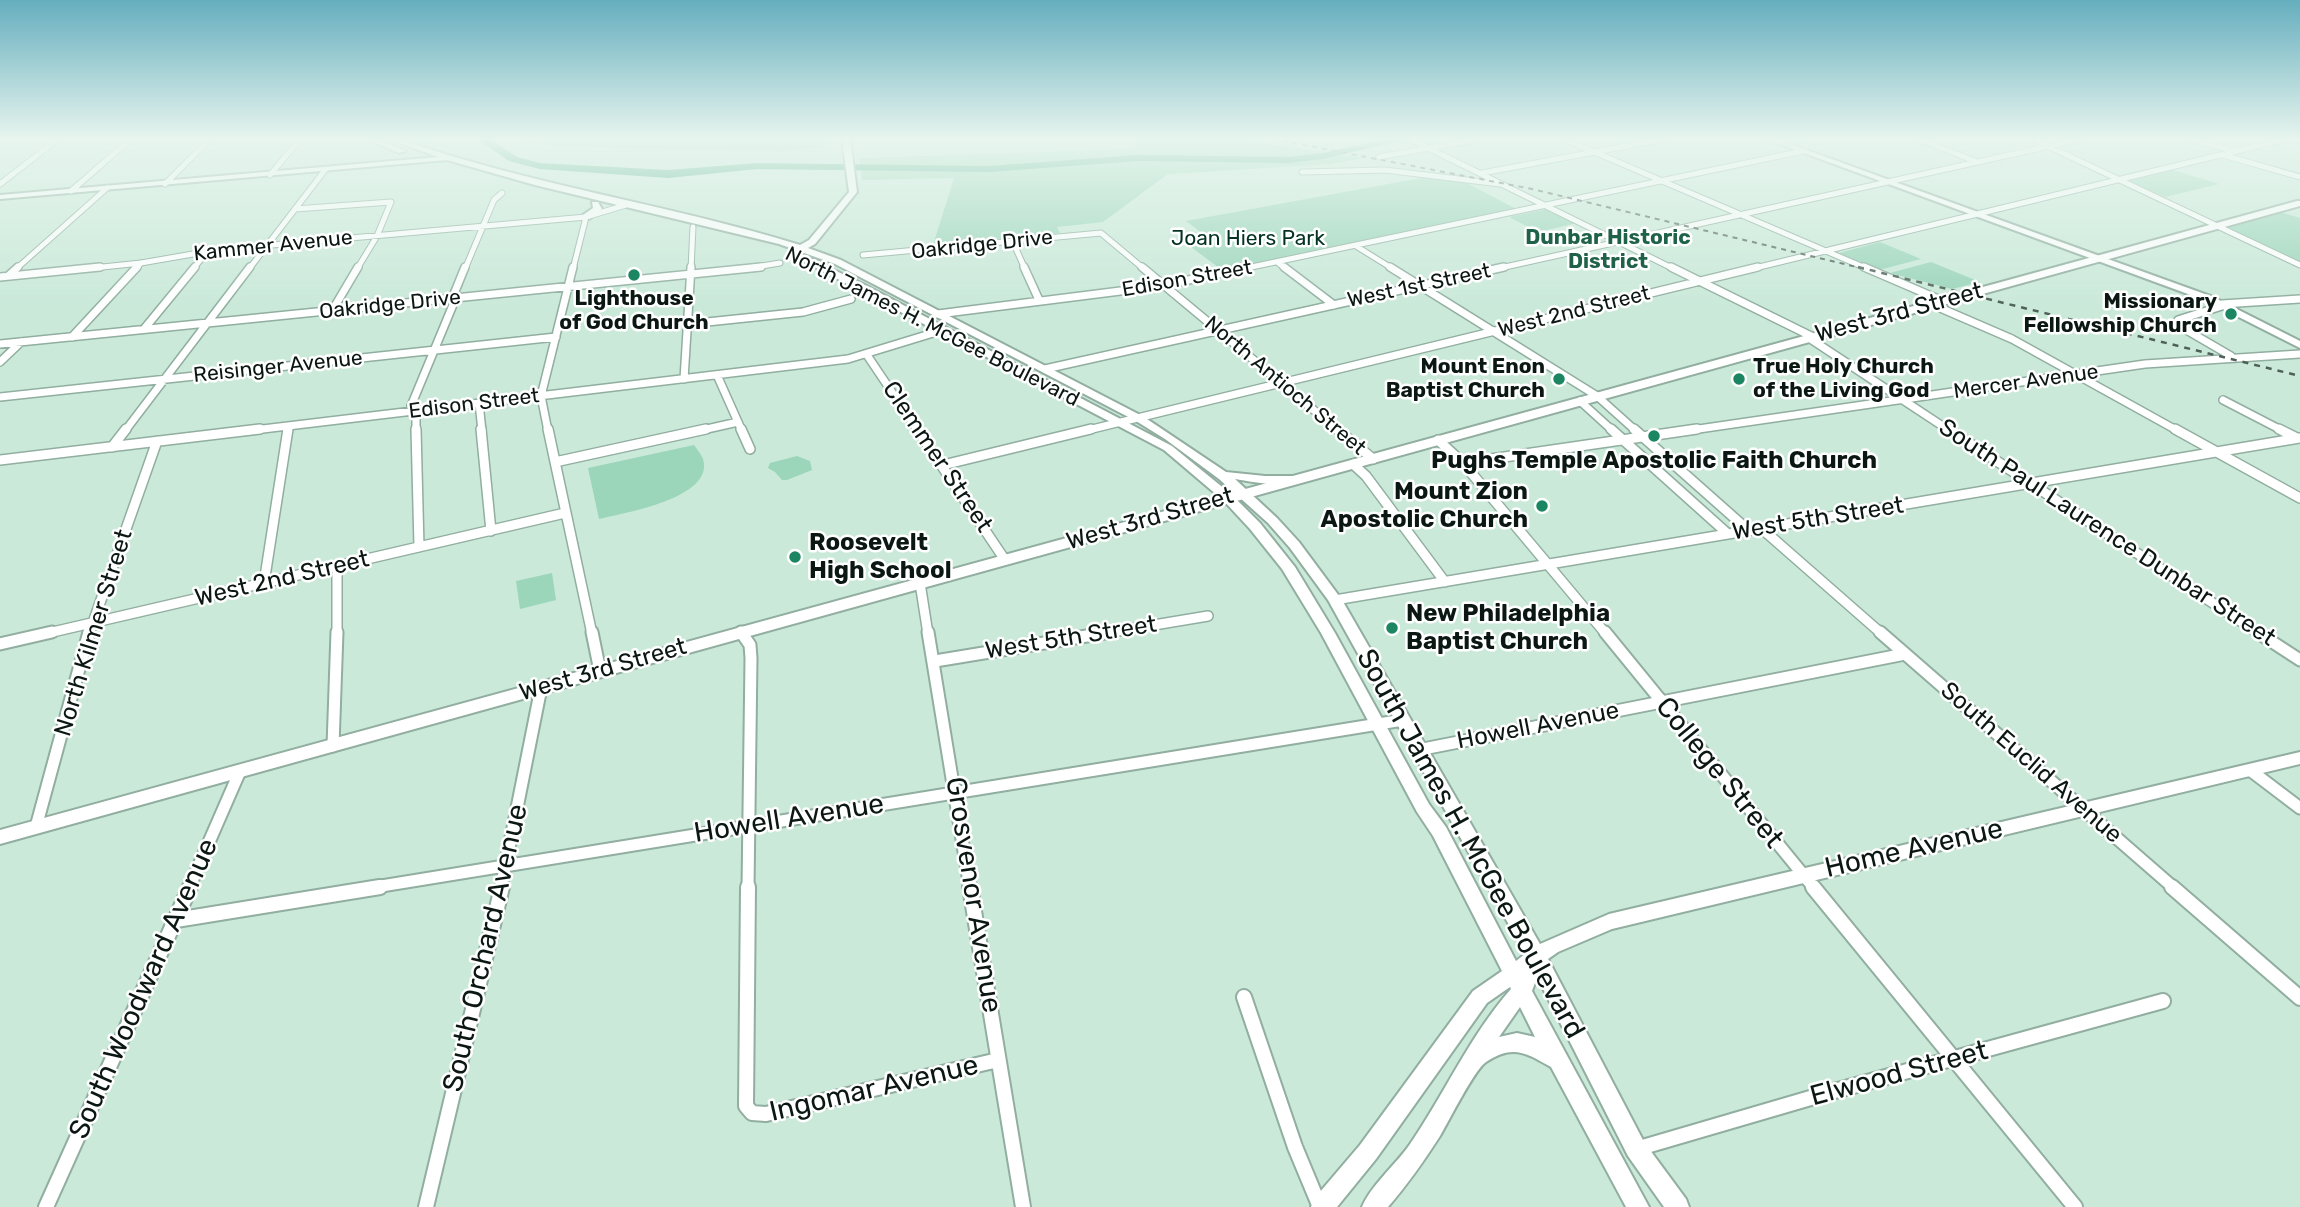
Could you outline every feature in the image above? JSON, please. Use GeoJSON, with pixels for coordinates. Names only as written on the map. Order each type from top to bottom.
{"type":"FeatureCollection","features":[{"type":"Feature","properties":{"kind":"main road"},"geometry":{"type":"LineString","coordinates":[[0,197],[20,195]]}},
{"type":"Feature","properties":{"kind":"main road","name":"North James H. McGee Boulevard"},"geometry":{"type":"LineString","coordinates":[[562,195],[838,262],[1140,419],[1221,472],[1246,493]]}},
{"type":"Feature","properties":{"kind":"main road","name":"North James H. McGee Boulevard"},"geometry":{"type":"LineString","coordinates":[[591,195],[781,242],[1168,448],[1228,498]]}},
{"type":"Feature","properties":{"kind":"main road"},"geometry":{"type":"LineString","coordinates":[[797,250],[812,243],[851,195]]}},
{"type":"Feature","properties":{"kind":"main road"},"geometry":{"type":"LineString","coordinates":[[1928,195],[2224,305],[2300,345]]}},
{"type":"Feature","properties":{"kind":"main road","name":"West 3rd Street"},"geometry":{"type":"LineString","coordinates":[[0,837],[2300,203]]}},
{"type":"Feature","properties":{"kind":"main road"},"geometry":{"type":"LineString","coordinates":[[586,217],[598,209],[595,204]]}},
{"type":"Feature","properties":{"kind":"main road"},"geometry":{"type":"LineString","coordinates":[[781,242],[819,234]]}},
{"type":"Feature","properties":{"kind":"main road"},"geometry":{"type":"LineString","coordinates":[[1221,472],[1244,479],[1297,479]]}},
{"type":"Feature","properties":{"kind":"main road","name":"South James H. McGee Boulevard"},"geometry":{"type":"LineString","coordinates":[[1246,493],[1299,551],[1335,600],[1535,957],[1636,1149],[1678,1207]]}},
{"type":"Feature","properties":{"kind":"main road","name":"South James H. McGee Boulevard"},"geometry":{"type":"LineString","coordinates":[[1228,498],[1269,541],[1300,584],[1423,808],[1440,832],[1559,1063],[1638,1207]]}},
{"type":"Feature","properties":{"kind":"main road","name":"Home Avenue"},"geometry":{"type":"LineString","coordinates":[[1535,957],[1573,936],[1609,922],[2300,758]]}},
{"type":"Feature","properties":{"kind":"main road"},"geometry":{"type":"LineString","coordinates":[[1373,1207],[1432,1132],[1535,957]]}},
{"type":"Feature","properties":{"kind":"main road"},"geometry":{"type":"LineString","coordinates":[[1321,1207],[1368,1152],[1480,997],[1518,982]]}},
{"type":"Feature","properties":{"kind":"main road"},"geometry":{"type":"LineString","coordinates":[[1475,1058],[1500,1044],[1513,1042],[1536,1046],[1559,1063]]}},
{"type":"Feature","properties":{"kind":"street"},"geometry":{"type":"LineString","coordinates":[[0,284],[99,195]]}},
{"type":"Feature","properties":{"kind":"street"},"geometry":{"type":"LineString","coordinates":[[112,447],[306,195]]}},
{"type":"Feature","properties":{"kind":"street"},"geometry":{"type":"LineString","coordinates":[[419,547],[416,417],[411,406],[455,298],[454,294],[494,200],[499,195]]}},
{"type":"Feature","properties":{"kind":"street","name":"South Paul Laurence Dunbar Street"},"geometry":{"type":"LineString","coordinates":[[1528,195],[1811,337],[2300,660]]}},
{"type":"Feature","properties":{"kind":"street","name":"Edison Street"},"geometry":{"type":"LineString","coordinates":[[938,314],[1164,285],[1550,206],[1589,195]]}},
{"type":"Feature","properties":{"kind":"street"},"geometry":{"type":"LineString","coordinates":[[1697,195],[1828,251],[2012,339],[2300,498]]}},
{"type":"Feature","properties":{"kind":"street","name":"West 1st Street"},"geometry":{"type":"LineString","coordinates":[[1045,369],[1825,195]]}},
{"type":"Feature","properties":{"kind":"street","name":"West 2nd Street"},"geometry":{"type":"LineString","coordinates":[[943,465],[2056,195]]}},
{"type":"Feature","properties":{"kind":"street"},"geometry":{"type":"LineString","coordinates":[[2152,195],[2300,265]]}},
{"type":"Feature","properties":{"kind":"street"},"geometry":{"type":"LineString","coordinates":[[295,209],[390,201],[377,236],[332,311]]}},
{"type":"Feature","properties":{"kind":"street","name":"Kammer Avenue"},"geometry":{"type":"LineString","coordinates":[[0,277],[141,263],[208,251],[586,217],[629,204]]}},
{"type":"Feature","properties":{"kind":"street"},"geometry":{"type":"LineString","coordinates":[[586,217],[541,396],[600,671]]}},
{"type":"Feature","properties":{"kind":"street"},"geometry":{"type":"LineString","coordinates":[[684,379],[693,227]]}},
{"type":"Feature","properties":{"kind":"street","name":"Oakridge Drive"},"geometry":{"type":"LineString","coordinates":[[863,255],[1101,233]]}},
{"type":"Feature","properties":{"kind":"street","name":"North Antioch Street"},"geometry":{"type":"LineString","coordinates":[[1101,233],[1373,458]]}},
{"type":"Feature","properties":{"kind":"street"},"geometry":{"type":"LineString","coordinates":[[1013,242],[1039,300]]}},
{"type":"Feature","properties":{"kind":"street"},"geometry":{"type":"LineString","coordinates":[[1356,246],[1597,396],[1748,530]]}},
{"type":"Feature","properties":{"kind":"street"},"geometry":{"type":"LineString","coordinates":[[144,329],[208,251]]}},
{"type":"Feature","properties":{"kind":"street"},"geometry":{"type":"LineString","coordinates":[[1277,262],[1334,304]]}},
{"type":"Feature","properties":{"kind":"street"},"geometry":{"type":"LineString","coordinates":[[72,337],[141,263]]}},
{"type":"Feature","properties":{"kind":"street","name":"Oakridge Drive"},"geometry":{"type":"LineString","coordinates":[[0,344],[780,263]]}},
{"type":"Feature","properties":{"kind":"street"},"geometry":{"type":"LineString","coordinates":[[688,324],[803,312],[850,299]]}},
{"type":"Feature","properties":{"kind":"street"},"geometry":{"type":"LineString","coordinates":[[2233,358],[2176,324],[2178,320],[2224,305],[2300,299]]}},
{"type":"Feature","properties":{"kind":"street","name":"Edison Street"},"geometry":{"type":"LineString","coordinates":[[0,460],[867,355],[943,330]]}},
{"type":"Feature","properties":{"kind":"street","name":"Reisinger Avenue"},"geometry":{"type":"LineString","coordinates":[[0,397],[556,337]]}},
{"type":"Feature","properties":{"kind":"street"},"geometry":{"type":"LineString","coordinates":[[0,362],[21,342]]}},
{"type":"Feature","properties":{"kind":"street","name":"Mercer Avenue"},"geometry":{"type":"LineString","coordinates":[[1463,463],[2145,364],[2300,354]]}},
{"type":"Feature","properties":{"kind":"street","name":"Clemmer Street"},"geometry":{"type":"LineString","coordinates":[[867,355],[1005,560]]}},
{"type":"Feature","properties":{"kind":"street"},"geometry":{"type":"LineString","coordinates":[[717,375],[750,449]]}},
{"type":"Feature","properties":{"kind":"street"},"geometry":{"type":"LineString","coordinates":[[2223,400],[2299,438]]}},
{"type":"Feature","properties":{"kind":"street"},"geometry":{"type":"LineString","coordinates":[[1580,401],[1728,534]]}},
{"type":"Feature","properties":{"kind":"street"},"geometry":{"type":"LineString","coordinates":[[479,404],[491,531]]}},
{"type":"Feature","properties":{"kind":"street"},"geometry":{"type":"LineString","coordinates":[[555,462],[738,422]]}},
{"type":"Feature","properties":{"kind":"street"},"geometry":{"type":"LineString","coordinates":[[264,583],[288,426]]}},
{"type":"Feature","properties":{"kind":"street","name":"West 5th Street"},"geometry":{"type":"LineString","coordinates":[[1335,600],[2299,438]]}},
{"type":"Feature","properties":{"kind":"street","name":"College Street"},"geometry":{"type":"LineString","coordinates":[[1438,440],[1463,463],[1549,564],[2076,1207]]}},
{"type":"Feature","properties":{"kind":"street","name":"North Kilmer Street"},"geometry":{"type":"LineString","coordinates":[[36,827],[93,623],[156,442]]}},
{"type":"Feature","properties":{"kind":"street"},"geometry":{"type":"LineString","coordinates":[[1353,464],[1366,476],[1445,582]]}},
{"type":"Feature","properties":{"kind":"street","name":"West 2nd Street"},"geometry":{"type":"LineString","coordinates":[[0,644],[565,513]]}},
{"type":"Feature","properties":{"kind":"street","name":"South Euclid Avenue"},"geometry":{"type":"LineString","coordinates":[[1761,528],[2300,999]]}},
{"type":"Feature","properties":{"kind":"street"},"geometry":{"type":"LineString","coordinates":[[333,746],[337,679],[337,566]]}},
{"type":"Feature","properties":{"kind":"street","name":"Grosvenor Avenue"},"geometry":{"type":"LineString","coordinates":[[920,583],[1023,1207]]}},
{"type":"Feature","properties":{"kind":"street","name":"West 5th Street"},"geometry":{"type":"LineString","coordinates":[[934,661],[1208,616]]}},
{"type":"Feature","properties":{"kind":"street"},"geometry":{"type":"LineString","coordinates":[[741,632],[750,645],[751,658],[749,826]]}},
{"type":"Feature","properties":{"kind":"street","name":"Howell Avenue"},"geometry":{"type":"LineString","coordinates":[[1418,750],[1905,654]]}},
{"type":"Feature","properties":{"kind":"street","name":"South Orchard Avenue"},"geometry":{"type":"LineString","coordinates":[[426,1207],[506,865],[541,688]]}},
{"type":"Feature","properties":{"kind":"street","name":"Howell Avenue"},"geometry":{"type":"LineString","coordinates":[[176,920],[1403,720]]}},
{"type":"Feature","properties":{"kind":"street"},"geometry":{"type":"LineString","coordinates":[[2250,770],[2300,808]]}},
{"type":"Feature","properties":{"kind":"street","name":"South Woodward Avenue"},"geometry":{"type":"LineString","coordinates":[[46,1207],[240,771]]}},
{"type":"Feature","properties":{"kind":"street","name":"Ingomar Avenue"},"geometry":{"type":"LineString","coordinates":[[749,826],[746,1106],[750,1112],[756,1115],[766,1114],[998,1060]]}},
{"type":"Feature","properties":{"kind":"street"},"geometry":{"type":"LineString","coordinates":[[1244,997],[1295,1147],[1321,1207]]}},
{"type":"Feature","properties":{"kind":"street","name":"Elwood Street"},"geometry":{"type":"LineString","coordinates":[[1636,1149],[1830,1092],[2163,1001]]}},
{"type":"Feature","properties":{"kind":"green space"},"geometry":{"type":"Polygon","coordinates":[[[949,195],[1139,195],[1103,222],[1057,227],[1060,233],[933,245],[949,195]]]}},
{"type":"Feature","properties":{"kind":"green space","name":"Joan Hiers Park"},"geometry":{"type":"Polygon","coordinates":[[[1326,195],[1490,195],[1522,212],[1226,273],[1191,247],[1213,241],[1186,221],[1326,195]]]}},
{"type":"Feature","properties":{"kind":"green space"},"geometry":{"type":"Polygon","coordinates":[[[1547,209],[1577,223],[1538,232],[1509,217],[1547,209]]]}},
{"type":"Feature","properties":{"kind":"green space"},"geometry":{"type":"Polygon","coordinates":[[[2280,212],[2300,218],[2300,263],[2227,228],[2280,212]]]}},
{"type":"Feature","properties":{"kind":"green space"},"geometry":{"type":"Polygon","coordinates":[[[1880,242],[1921,259],[1879,270],[1839,253],[1880,242]]]}},
{"type":"Feature","properties":{"kind":"green space"},"geometry":{"type":"Polygon","coordinates":[[[1931,262],[1980,282],[1952,289],[1890,273],[1931,262]]]}},
{"type":"Feature","properties":{"kind":"green space"},"geometry":{"type":"Polygon","coordinates":[[[694,445],[703,459],[703,473],[695,484],[682,494],[646,508],[599,519],[588,468],[694,445]]]}},
{"type":"Feature","properties":{"kind":"green space"},"geometry":{"type":"Polygon","coordinates":[[[797,456],[810,461],[812,470],[782,480],[768,468],[770,463],[797,456]]]}},
{"type":"Feature","properties":{"kind":"green space"},"geometry":{"type":"Polygon","coordinates":[[[552,573],[556,600],[520,609],[516,581],[552,573]]]}},
{"type":"Feature","properties":{"kind":"railway"},"geometry":{"type":"LineString","coordinates":[[1558,195],[1865,269]]}},
{"type":"Feature","properties":{"kind":"railway"},"geometry":{"type":"LineString","coordinates":[[1858,267],[2300,376]]}},
{"type":"Feature","properties":{"kind":"place","name":"Lighthouse of God Church"},"geometry":{"type":"Point","coordinates":[634,275]}},
{"type":"Feature","properties":{"kind":"place","name":"Missionary Fellowship Church"},"geometry":{"type":"Point","coordinates":[2231,314]}},
{"type":"Feature","properties":{"kind":"place","name":"Mount Enon Baptist Church"},"geometry":{"type":"Point","coordinates":[1559,379]}},
{"type":"Feature","properties":{"kind":"place","name":"True Holy Church of the Living God"},"geometry":{"type":"Point","coordinates":[1739,379]}},
{"type":"Feature","properties":{"kind":"place","name":"Pughs Temple Apostolic Faith Church"},"geometry":{"type":"Point","coordinates":[1654,436]}},
{"type":"Feature","properties":{"kind":"place","name":"Mount Zion Apostolic Church"},"geometry":{"type":"Point","coordinates":[1542,506]}},
{"type":"Feature","properties":{"kind":"place","name":"Roosevelt High School"},"geometry":{"type":"Point","coordinates":[795,557]}},
{"type":"Feature","properties":{"kind":"place","name":"New Philadelphia Baptist Church"},"geometry":{"type":"Point","coordinates":[1392,628]}},
{"type":"Feature","properties":{"kind":"district","name":"Dunbar Historic District"},"geometry":{"type":"Point","coordinates":[1608,250]}}]}
